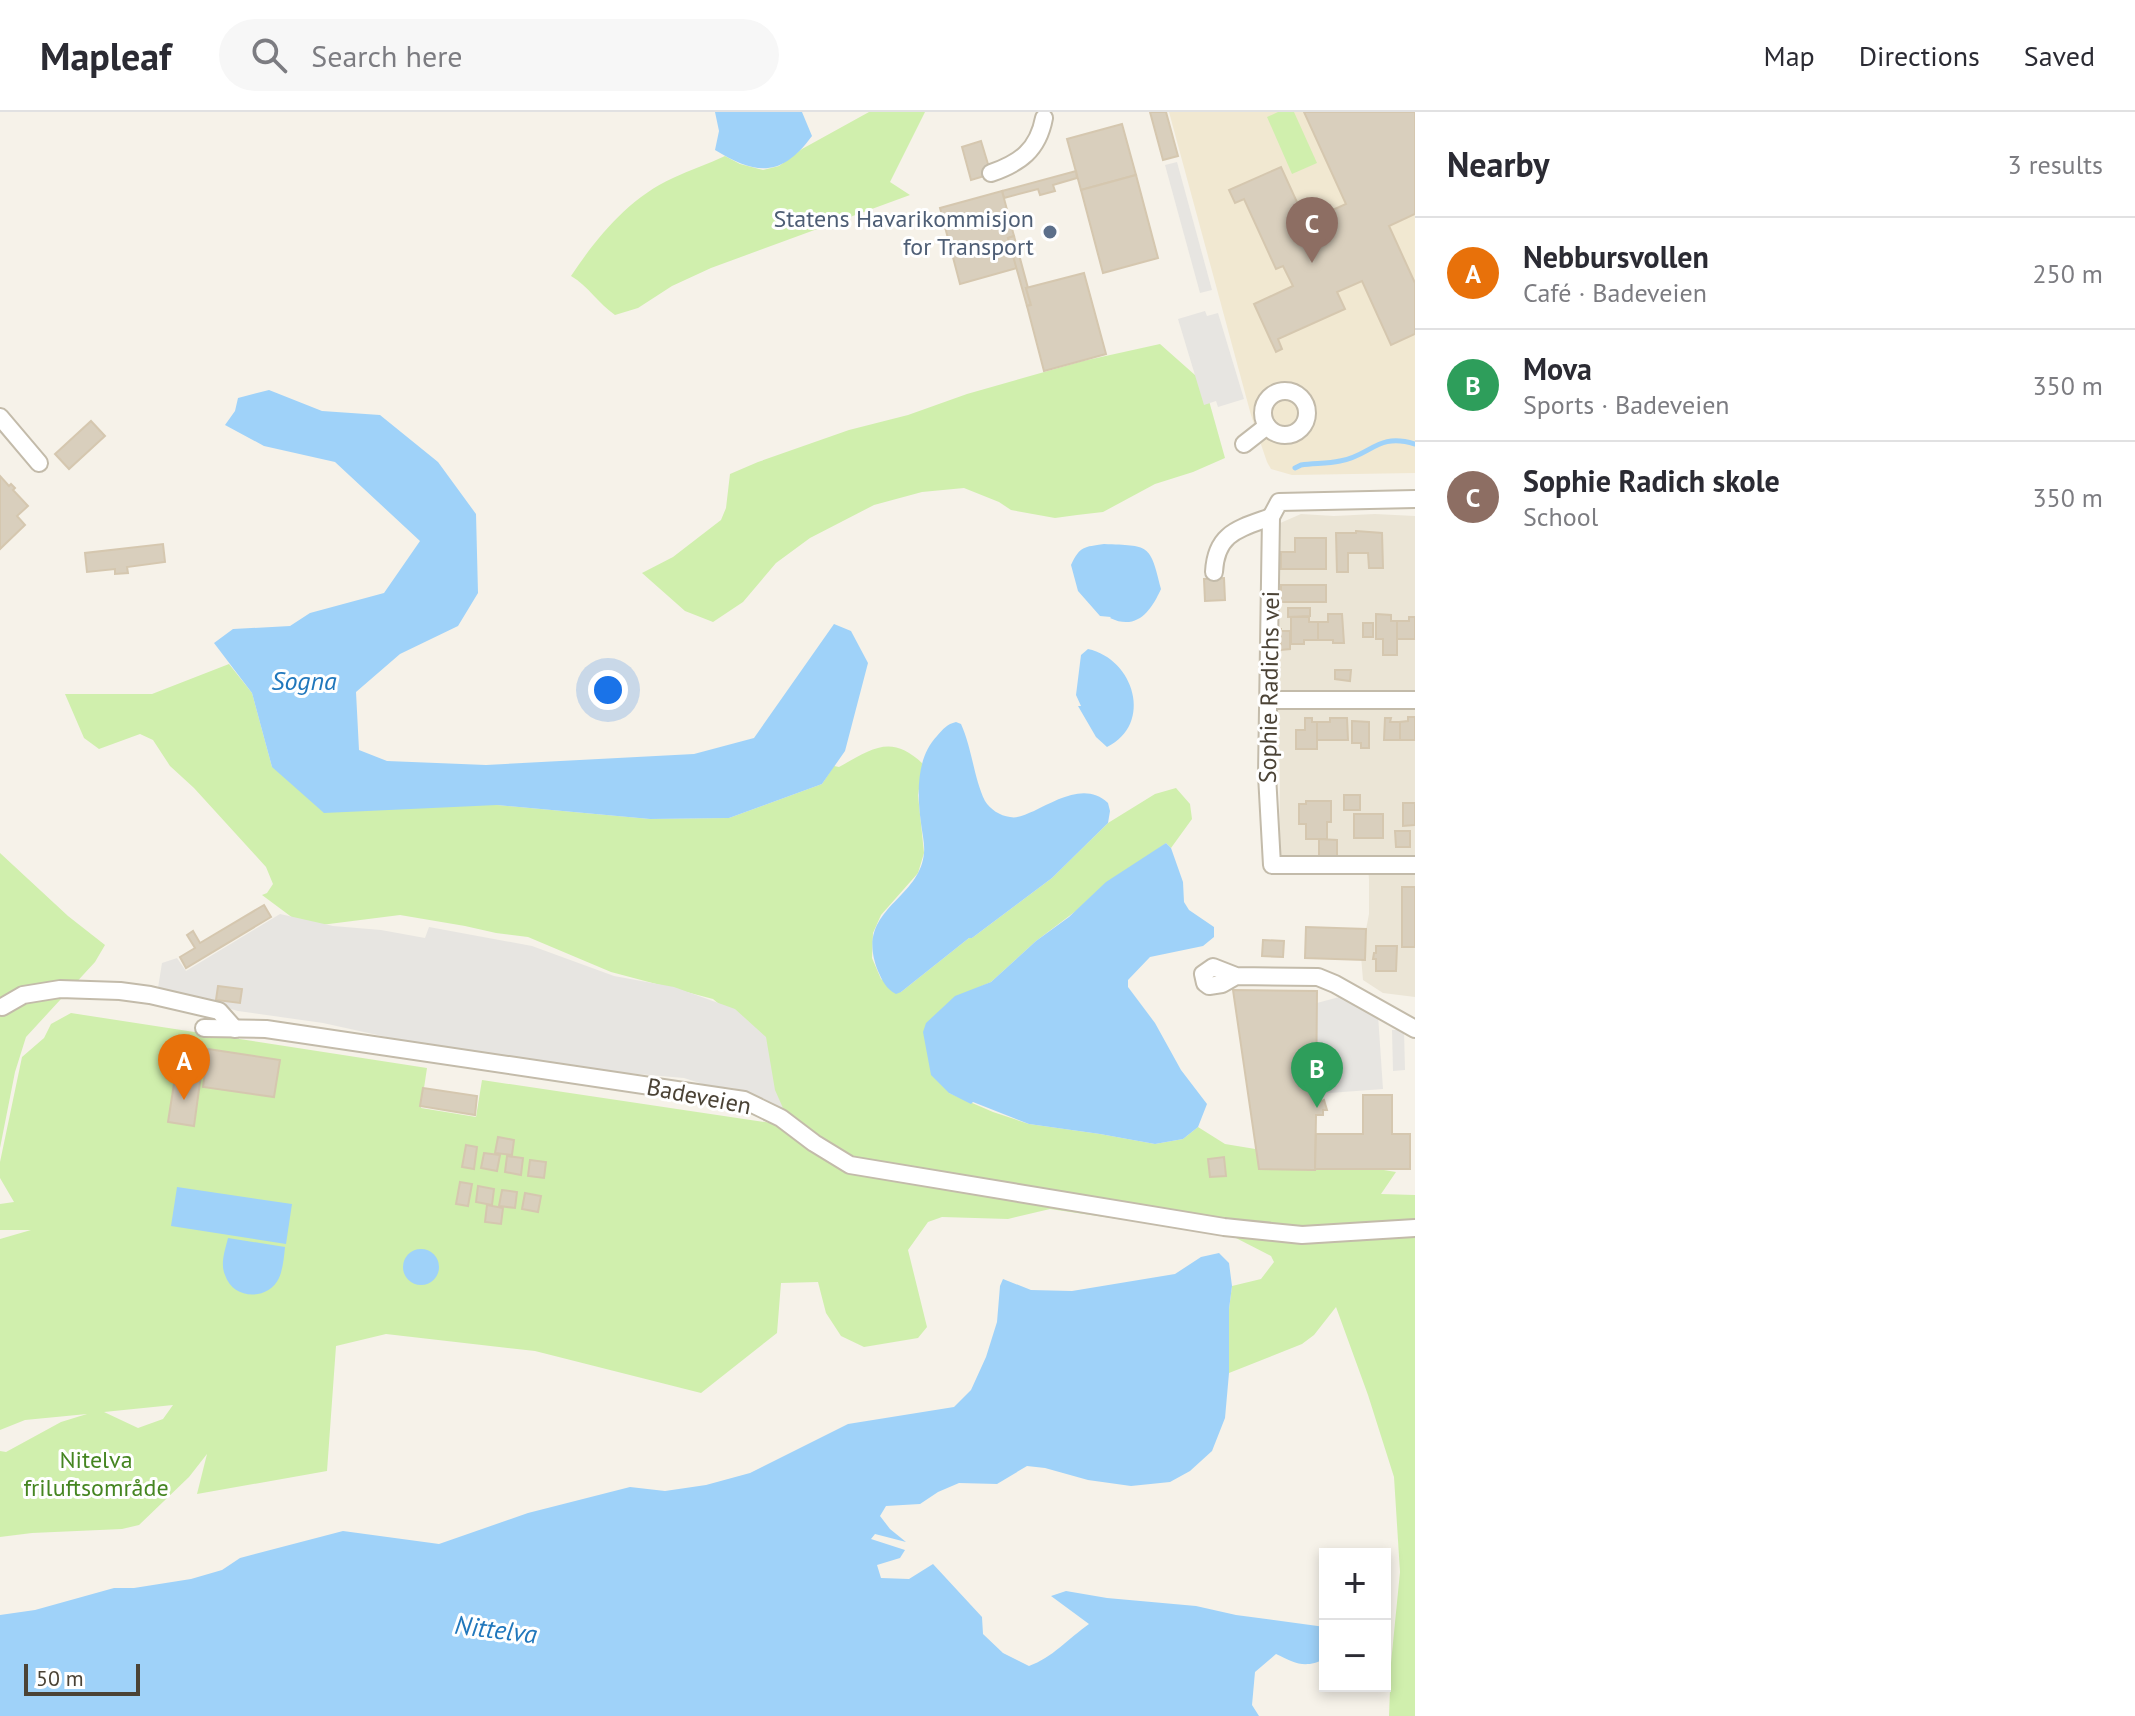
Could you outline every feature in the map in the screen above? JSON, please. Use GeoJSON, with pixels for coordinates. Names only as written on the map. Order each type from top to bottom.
{"type":"FeatureCollection","features":[{"type":"Feature","properties":{"kind":"street"},"geometry":{"type":"LineString","coordinates":[[991,173],[1013,165],[1027,154],[1041,134],[1044,118]]}},
{"type":"Feature","properties":{"kind":"street"},"geometry":{"type":"LineString","coordinates":[[0,417],[39,463]]}},
{"type":"Feature","properties":{"kind":"street"},"geometry":{"type":"LineString","coordinates":[[1244,444],[1267,426]]}},
{"type":"Feature","properties":{"kind":"street"},"geometry":{"type":"LineString","coordinates":[[1214,572],[1215,554],[1220,545],[1242,528],[1271,517],[1279,502],[1415,499]]}},
{"type":"Feature","properties":{"kind":"street","name":"Sophie Radichs vei"},"geometry":{"type":"LineString","coordinates":[[1271,517],[1267,775],[1272,865],[1415,865]]}},
{"type":"Feature","properties":{"kind":"street"},"geometry":{"type":"LineString","coordinates":[[1269,700],[1415,700]]}},
{"type":"Feature","properties":{"kind":"street"},"geometry":{"type":"LineString","coordinates":[[1236,976],[1318,977],[1415,1029]]}},
{"type":"Feature","properties":{"kind":"street"},"geometry":{"type":"LineString","coordinates":[[5,1009],[23,995],[60,989],[120,991],[219,1011],[235,1029]]}},
{"type":"Feature","properties":{"kind":"street","name":"Badeveien"},"geometry":{"type":"LineString","coordinates":[[204,1028],[266,1029],[744,1100],[781,1118],[850,1165],[1224,1227],[1302,1235],[1415,1228]]}},
{"type":"Feature","properties":{"kind":"shaded area"},"geometry":{"type":"Polygon","coordinates":[[[1169,112],[1415,112],[1415,473],[1292,475],[1271,469],[1251,415],[1169,112]]]}},
{"type":"Feature","properties":{"kind":"shaded area"},"geometry":{"type":"Polygon","coordinates":[[[1177,162],[1212,290],[1200,293],[1165,165],[1177,162]]]}},
{"type":"Feature","properties":{"kind":"shaded area"},"geometry":{"type":"Polygon","coordinates":[[[1205,311],[1207,316],[1218,313],[1244,399],[1218,407],[1216,401],[1204,405],[1178,319],[1205,311]]]}},
{"type":"Feature","properties":{"kind":"shaded area"},"geometry":{"type":"Polygon","coordinates":[[[1301,514],[1415,516],[1415,997],[1383,993],[1363,980],[1361,956],[1369,914],[1368,865],[1279,861],[1280,771],[1275,692],[1278,524],[1301,514]]]}},
{"type":"Feature","properties":{"kind":"shaded area"},"geometry":{"type":"Polygon","coordinates":[[[280,914],[333,926],[425,938],[429,927],[532,946],[614,976],[674,987],[735,1009],[766,1037],[775,1090],[783,1108],[733,1088],[709,1086],[684,1078],[441,1049],[323,1023],[238,1011],[158,988],[162,963],[177,958],[186,971],[280,914]]]}},
{"type":"Feature","properties":{"kind":"shaded area"},"geometry":{"type":"Polygon","coordinates":[[[1343,996],[1378,1015],[1383,1089],[1316,1094],[1317,1003],[1343,996]]]}},
{"type":"Feature","properties":{"kind":"shaded area"},"geometry":{"type":"Polygon","coordinates":[[[1392,1030],[1404,1030],[1405,1070],[1393,1071],[1392,1030]]]}},
{"type":"Feature","properties":{"kind":"green space"},"geometry":{"type":"Polygon","coordinates":[[[869,112],[925,112],[890,182],[910,195],[711,268],[672,286],[638,308],[615,315],[571,276],[615,220],[657,186],[725,156],[763,170],[779,166],[802,149],[869,112]]]}},
{"type":"Feature","properties":{"kind":"green space"},"geometry":{"type":"Polygon","coordinates":[[[1278,112],[1294,112],[1317,163],[1292,174],[1267,117],[1278,112]]]}},
{"type":"Feature","properties":{"kind":"green space"},"geometry":{"type":"Polygon","coordinates":[[[1160,344],[1204,383],[1225,458],[1155,484],[1103,512],[1055,518],[1011,510],[964,488],[922,492],[874,505],[810,538],[776,563],[743,602],[713,622],[685,611],[642,573],[673,557],[721,520],[726,508],[730,474],[849,430],[908,415],[967,394],[1083,361],[1160,344]]]}},
{"type":"Feature","properties":{"kind":"green space","name":"Nitelva friluftsområde"},"geometry":{"type":"Polygon","coordinates":[[[229,664],[252,693],[272,767],[497,805],[650,819],[729,818],[822,784],[834,766],[839,767],[872,750],[881,747],[901,749],[923,764],[918,795],[924,853],[918,873],[881,915],[873,933],[872,958],[881,979],[901,992],[1052,878],[1108,823],[1155,794],[1176,788],[1190,804],[1192,819],[1171,848],[1166,843],[1036,941],[991,982],[975,989],[949,1093],[1029,1124],[1155,1144],[1183,1139],[1198,1127],[1225,1144],[1396,1172],[1381,1194],[1415,1195],[1415,1716],[1389,1716],[1400,1572],[1394,1477],[1336,1307],[1314,1335],[1302,1344],[1229,1373],[1232,1286],[1261,1279],[1274,1262],[1271,1256],[1234,1237],[1205,1229],[1050,1209],[1008,1219],[942,1217],[928,1222],[908,1250],[927,1327],[918,1338],[864,1347],[841,1336],[826,1313],[818,1282],[781,1283],[777,1333],[701,1393],[535,1351],[386,1334],[336,1346],[327,1471],[197,1494],[207,1454],[189,1477],[139,1525],[122,1529],[0,1537],[0,1451],[6,1452],[61,1422],[87,1414],[25,1420],[0,1430],[0,1239],[31,1230],[0,1230],[0,1204],[14,1202],[0,1178],[0,1162],[22,1057],[44,1038],[51,1024],[71,1013],[427,1068],[421,1108],[476,1117],[482,1080],[778,1124],[784,1115],[760,1085],[742,1023],[713,999],[611,972],[528,937],[400,915],[305,927],[262,895],[273,884],[266,867],[170,766],[153,740],[140,734],[99,749],[84,738],[65,694],[152,694],[229,664]],[[173,1405],[104,1412],[138,1428],[163,1419],[173,1405]]]}},
{"type":"Feature","properties":{"kind":"green space"},"geometry":{"type":"Polygon","coordinates":[[[0,853],[68,916],[105,945],[95,962],[26,1037],[15,1072],[0,1148],[0,853]]]}},
{"type":"Feature","properties":{"kind":"water"},"geometry":{"type":"Polygon","coordinates":[[[715,112],[802,112],[812,136],[790,159],[767,168],[756,168],[715,150],[719,131],[715,112]]]}},
{"type":"Feature","properties":{"kind":"water","name":"Sogna"},"geometry":{"type":"Polygon","coordinates":[[[269,390],[322,411],[380,415],[438,462],[476,514],[478,593],[458,626],[400,654],[356,692],[359,750],[387,761],[486,765],[694,754],[754,738],[834,624],[851,631],[868,663],[845,751],[822,784],[729,818],[650,819],[497,805],[324,813],[272,767],[252,693],[214,643],[233,629],[290,626],[310,613],[384,593],[420,541],[335,462],[264,446],[225,425],[235,411],[238,398],[269,390]]]}},
{"type":"Feature","properties":{"kind":"water"},"geometry":{"type":"Polygon","coordinates":[[[1104,544],[1139,547],[1150,555],[1161,589],[1142,617],[1128,622],[1100,616],[1078,591],[1071,565],[1074,559],[1083,548],[1104,544]]]}},
{"type":"Feature","properties":{"kind":"water"},"geometry":{"type":"Polygon","coordinates":[[[1088,649],[1104,655],[1117,665],[1127,678],[1132,693],[1134,709],[1130,723],[1122,737],[1107,747],[1096,737],[1078,706],[1081,706],[1076,695],[1081,655],[1088,649]]]}},
{"type":"Feature","properties":{"kind":"water"},"geometry":{"type":"Polygon","coordinates":[[[961,724],[965,733],[985,801],[996,812],[1019,817],[1081,793],[1099,797],[1108,803],[1108,823],[1052,878],[896,994],[887,987],[878,971],[873,950],[874,933],[881,919],[920,869],[924,849],[919,800],[922,766],[930,745],[948,725],[961,724]]]}},
{"type":"Feature","properties":{"kind":"water"},"geometry":{"type":"Polygon","coordinates":[[[1166,843],[1171,848],[1183,882],[1184,902],[1189,910],[1214,927],[1214,937],[1203,946],[1150,957],[1128,980],[1128,987],[1155,1023],[1181,1070],[1207,1104],[1198,1127],[1183,1139],[1155,1144],[1029,1124],[949,1093],[931,1075],[923,1032],[926,1023],[955,996],[991,982],[1106,882],[1166,843]]]}},
{"type":"Feature","properties":{"kind":"water"},"geometry":{"type":"Polygon","coordinates":[[[177,1187],[292,1204],[286,1244],[171,1226],[177,1187]]]}},
{"type":"Feature","properties":{"kind":"water"},"geometry":{"type":"Polygon","coordinates":[[[228,1238],[285,1247],[281,1271],[274,1286],[259,1294],[251,1294],[235,1289],[229,1283],[223,1266],[228,1238]]]}},
{"type":"Feature","properties":{"kind":"water"},"geometry":{"type":"Polygon","coordinates":[[[421,1249],[434,1254],[439,1267],[434,1280],[421,1285],[408,1280],[403,1267],[408,1254],[421,1249]]]}},
{"type":"Feature","properties":{"kind":"water","name":"Nittelva"},"geometry":{"type":"Polygon","coordinates":[[[1219,1253],[1229,1263],[1232,1286],[1229,1373],[1225,1418],[1212,1451],[1190,1471],[1170,1482],[1131,1486],[1027,1466],[997,1484],[959,1483],[920,1504],[886,1506],[880,1516],[906,1542],[875,1534],[871,1539],[905,1550],[900,1558],[877,1565],[881,1578],[909,1579],[933,1564],[982,1617],[983,1634],[1003,1653],[1029,1666],[1053,1653],[1089,1624],[1051,1596],[1066,1591],[1196,1606],[1236,1615],[1319,1626],[1319,1661],[1300,1664],[1276,1654],[1255,1672],[1252,1705],[1259,1716],[0,1716],[0,1615],[35,1610],[114,1588],[191,1579],[222,1570],[240,1558],[343,1531],[439,1544],[528,1513],[630,1487],[665,1491],[706,1485],[750,1473],[848,1424],[954,1407],[971,1390],[986,1357],[997,1322],[1003,1279],[1031,1290],[1072,1291],[1175,1274],[1201,1257],[1219,1253]]]}},
{"type":"Feature","properties":{"kind":"building"},"geometry":{"type":"Polygon","coordinates":[[[1150,112],[1166,112],[1178,156],[1163,160],[1150,112]]]}},
{"type":"Feature","properties":{"kind":"building"},"geometry":{"type":"Polygon","coordinates":[[[1304,112],[1415,112],[1415,214],[1389,226],[1415,283],[1415,334],[1391,345],[1362,281],[1337,292],[1345,309],[1278,339],[1282,349],[1276,352],[1254,304],[1293,286],[1283,266],[1276,269],[1244,199],[1235,203],[1229,190],[1281,167],[1306,222],[1346,204],[1304,112]]]}},
{"type":"Feature","properties":{"kind":"building"},"geometry":{"type":"Polygon","coordinates":[[[1122,124],[1136,175],[1081,190],[1067,139],[1122,124]]]}},
{"type":"Feature","properties":{"kind":"building"},"geometry":{"type":"Polygon","coordinates":[[[981,141],[991,174],[971,180],[962,147],[981,141]]]}},
{"type":"Feature","properties":{"kind":"building"},"geometry":{"type":"Polygon","coordinates":[[[1076,171],[1077,178],[1053,185],[1055,191],[1040,195],[1038,189],[1004,198],[1002,191],[1076,171]]]}},
{"type":"Feature","properties":{"kind":"building"},"geometry":{"type":"Polygon","coordinates":[[[1136,175],[1158,258],[1103,273],[1081,190],[1136,175]]]}},
{"type":"Feature","properties":{"kind":"building"},"geometry":{"type":"Polygon","coordinates":[[[1002,191],[1014,236],[1008,238],[1017,268],[960,284],[940,208],[1002,191]]]}},
{"type":"Feature","properties":{"kind":"building"},"geometry":{"type":"Polygon","coordinates":[[[1014,236],[1028,288],[1031,305],[1027,306],[1008,238],[1014,236]]]}},
{"type":"Feature","properties":{"kind":"building"},"geometry":{"type":"Polygon","coordinates":[[[1084,273],[1106,354],[1044,371],[1027,306],[1031,305],[1026,288],[1084,273]]]}},
{"type":"Feature","properties":{"kind":"building"},"geometry":{"type":"Polygon","coordinates":[[[91,421],[105,436],[69,469],[55,454],[91,421]]]}},
{"type":"Feature","properties":{"kind":"building"},"geometry":{"type":"Polygon","coordinates":[[[0,476],[15,488],[13,490],[28,506],[17,516],[25,525],[0,549],[0,476]]]}},
{"type":"Feature","properties":{"kind":"building"},"geometry":{"type":"Polygon","coordinates":[[[1336,533],[1382,533],[1383,568],[1369,568],[1368,553],[1348,553],[1348,572],[1337,572],[1336,533]]]}},
{"type":"Feature","properties":{"kind":"building"},"geometry":{"type":"Polygon","coordinates":[[[1295,538],[1326,538],[1326,569],[1281,569],[1281,552],[1295,552],[1295,538]]]}},
{"type":"Feature","properties":{"kind":"building"},"geometry":{"type":"Polygon","coordinates":[[[163,544],[165,562],[127,567],[128,573],[115,574],[115,569],[87,572],[85,553],[163,544]]]}},
{"type":"Feature","properties":{"kind":"building"},"geometry":{"type":"Polygon","coordinates":[[[1224,578],[1225,600],[1205,601],[1204,579],[1224,578]]]}},
{"type":"Feature","properties":{"kind":"building"},"geometry":{"type":"Polygon","coordinates":[[[1281,585],[1326,585],[1326,602],[1281,602],[1281,585]]]}},
{"type":"Feature","properties":{"kind":"building"},"geometry":{"type":"Polygon","coordinates":[[[1288,608],[1310,608],[1310,616],[1288,617],[1288,608]]]}},
{"type":"Feature","properties":{"kind":"building"},"geometry":{"type":"Polygon","coordinates":[[[1328,614],[1342,614],[1344,643],[1318,640],[1318,622],[1328,622],[1328,614]]]}},
{"type":"Feature","properties":{"kind":"building"},"geometry":{"type":"Polygon","coordinates":[[[1376,614],[1391,615],[1391,621],[1397,621],[1397,655],[1383,655],[1383,639],[1376,639],[1376,614]]]}},
{"type":"Feature","properties":{"kind":"building"},"geometry":{"type":"Polygon","coordinates":[[[1291,617],[1309,617],[1309,622],[1318,622],[1318,640],[1291,644],[1291,617]]]}},
{"type":"Feature","properties":{"kind":"building"},"geometry":{"type":"Polygon","coordinates":[[[1409,617],[1415,617],[1415,639],[1397,639],[1397,621],[1409,621],[1409,617]]]}},
{"type":"Feature","properties":{"kind":"building"},"geometry":{"type":"Polygon","coordinates":[[[1363,623],[1373,623],[1373,637],[1363,637],[1363,623]]]}},
{"type":"Feature","properties":{"kind":"building"},"geometry":{"type":"Polygon","coordinates":[[[1278,629],[1290,631],[1290,649],[1281,650],[1278,629]]]}},
{"type":"Feature","properties":{"kind":"building"},"geometry":{"type":"Polygon","coordinates":[[[1335,670],[1351,670],[1350,681],[1335,679],[1335,670]]]}},
{"type":"Feature","properties":{"kind":"building"},"geometry":{"type":"Polygon","coordinates":[[[1408,717],[1415,717],[1415,740],[1400,740],[1400,722],[1408,721],[1408,717]]]}},
{"type":"Feature","properties":{"kind":"building"},"geometry":{"type":"Polygon","coordinates":[[[1305,718],[1317,722],[1317,749],[1296,749],[1296,730],[1305,730],[1305,718]]]}},
{"type":"Feature","properties":{"kind":"building"},"geometry":{"type":"Polygon","coordinates":[[[1330,718],[1347,718],[1348,740],[1317,740],[1317,722],[1330,722],[1330,718]]]}},
{"type":"Feature","properties":{"kind":"building"},"geometry":{"type":"Polygon","coordinates":[[[1385,718],[1391,718],[1390,722],[1400,722],[1400,740],[1384,740],[1385,718]]]}},
{"type":"Feature","properties":{"kind":"building"},"geometry":{"type":"Polygon","coordinates":[[[1352,721],[1369,722],[1369,748],[1361,748],[1361,743],[1352,743],[1352,721]]]}},
{"type":"Feature","properties":{"kind":"building"},"geometry":{"type":"Polygon","coordinates":[[[1344,795],[1360,795],[1360,810],[1344,810],[1344,795]]]}},
{"type":"Feature","properties":{"kind":"building"},"geometry":{"type":"Polygon","coordinates":[[[1306,801],[1331,801],[1327,839],[1306,839],[1306,824],[1299,824],[1299,804],[1306,804],[1306,801]]]}},
{"type":"Feature","properties":{"kind":"building"},"geometry":{"type":"Polygon","coordinates":[[[1403,803],[1415,803],[1415,825],[1403,826],[1403,803]]]}},
{"type":"Feature","properties":{"kind":"building"},"geometry":{"type":"Polygon","coordinates":[[[1354,814],[1383,814],[1383,838],[1354,838],[1354,814]]]}},
{"type":"Feature","properties":{"kind":"building"},"geometry":{"type":"Polygon","coordinates":[[[1395,831],[1410,831],[1410,847],[1396,847],[1395,831]]]}},
{"type":"Feature","properties":{"kind":"building"},"geometry":{"type":"Polygon","coordinates":[[[1319,839],[1337,840],[1337,856],[1319,856],[1319,839]]]}},
{"type":"Feature","properties":{"kind":"building"},"geometry":{"type":"Polygon","coordinates":[[[1402,887],[1415,887],[1415,947],[1402,947],[1402,887]]]}},
{"type":"Feature","properties":{"kind":"building"},"geometry":{"type":"Polygon","coordinates":[[[264,905],[271,917],[186,968],[180,957],[195,948],[187,935],[193,931],[200,943],[264,905]]]}},
{"type":"Feature","properties":{"kind":"building"},"geometry":{"type":"Polygon","coordinates":[[[1306,927],[1366,929],[1365,960],[1305,958],[1306,927]]]}},
{"type":"Feature","properties":{"kind":"building"},"geometry":{"type":"Polygon","coordinates":[[[1263,940],[1284,941],[1283,957],[1262,956],[1263,940]]]}},
{"type":"Feature","properties":{"kind":"building"},"geometry":{"type":"Polygon","coordinates":[[[1376,946],[1397,946],[1396,971],[1376,971],[1376,959],[1373,959],[1376,946]]]}},
{"type":"Feature","properties":{"kind":"building"},"geometry":{"type":"Polygon","coordinates":[[[218,986],[242,989],[240,1003],[216,1000],[218,986]]]}},
{"type":"Feature","properties":{"kind":"building"},"geometry":{"type":"Polygon","coordinates":[[[1233,990],[1317,991],[1316,1104],[1324,1100],[1327,1110],[1323,1110],[1323,1115],[1316,1115],[1315,1170],[1259,1169],[1233,990]]]}},
{"type":"Feature","properties":{"kind":"building"},"geometry":{"type":"Polygon","coordinates":[[[208,1049],[280,1060],[274,1097],[203,1087],[208,1049]]]}},
{"type":"Feature","properties":{"kind":"building"},"geometry":{"type":"Polygon","coordinates":[[[176,1071],[201,1075],[194,1126],[168,1122],[176,1071]]]}},
{"type":"Feature","properties":{"kind":"building"},"geometry":{"type":"Polygon","coordinates":[[[423,1088],[477,1096],[475,1115],[420,1106],[423,1088]]]}},
{"type":"Feature","properties":{"kind":"building"},"geometry":{"type":"Polygon","coordinates":[[[1363,1095],[1392,1095],[1392,1134],[1410,1134],[1410,1169],[1315,1169],[1316,1134],[1363,1134],[1363,1095]]]}},
{"type":"Feature","properties":{"kind":"building"},"geometry":{"type":"Polygon","coordinates":[[[498,1137],[514,1140],[512,1155],[495,1153],[498,1137]]]}},
{"type":"Feature","properties":{"kind":"building"},"geometry":{"type":"Polygon","coordinates":[[[466,1145],[477,1147],[474,1169],[462,1167],[466,1145]]]}},
{"type":"Feature","properties":{"kind":"building"},"geometry":{"type":"Polygon","coordinates":[[[484,1153],[500,1155],[497,1171],[481,1168],[484,1153]]]}},
{"type":"Feature","properties":{"kind":"building"},"geometry":{"type":"Polygon","coordinates":[[[507,1156],[523,1158],[521,1175],[505,1172],[507,1156]]]}},
{"type":"Feature","properties":{"kind":"building"},"geometry":{"type":"Polygon","coordinates":[[[1224,1157],[1226,1176],[1210,1177],[1208,1159],[1224,1157]]]}},
{"type":"Feature","properties":{"kind":"building"},"geometry":{"type":"Polygon","coordinates":[[[530,1160],[546,1162],[544,1178],[528,1176],[530,1160]]]}},
{"type":"Feature","properties":{"kind":"building"},"geometry":{"type":"Polygon","coordinates":[[[460,1182],[472,1184],[468,1206],[456,1204],[460,1182]]]}},
{"type":"Feature","properties":{"kind":"building"},"geometry":{"type":"Polygon","coordinates":[[[478,1186],[494,1189],[492,1205],[476,1202],[478,1186]]]}},
{"type":"Feature","properties":{"kind":"building"},"geometry":{"type":"Polygon","coordinates":[[[502,1190],[517,1192],[515,1208],[499,1206],[502,1190]]]}},
{"type":"Feature","properties":{"kind":"building"},"geometry":{"type":"Polygon","coordinates":[[[525,1193],[541,1196],[538,1212],[522,1209],[525,1193]]]}},
{"type":"Feature","properties":{"kind":"building"},"geometry":{"type":"Polygon","coordinates":[[[487,1205],[503,1208],[501,1224],[485,1222],[487,1205]]]}},
{"type":"Feature","properties":{"kind":"waterway"},"geometry":{"type":"LineString","coordinates":[[1295,468],[1351,458],[1392,441],[1415,444]]}},
{"type":"Feature","properties":{"kind":"place","name":"Statens Havarikommisjon for Transport"},"geometry":{"type":"Point","coordinates":[1050,232]}},
{"type":"Feature","properties":{"kind":"place","name":"Sophie Radich skole"},"geometry":{"type":"Point","coordinates":[1312,263]}},
{"type":"Feature","properties":{"kind":"place","name":"Nebbursvollen"},"geometry":{"type":"Point","coordinates":[184,1100]}},
{"type":"Feature","properties":{"kind":"place","name":"Mova"},"geometry":{"type":"Point","coordinates":[1317,1108]}}]}
